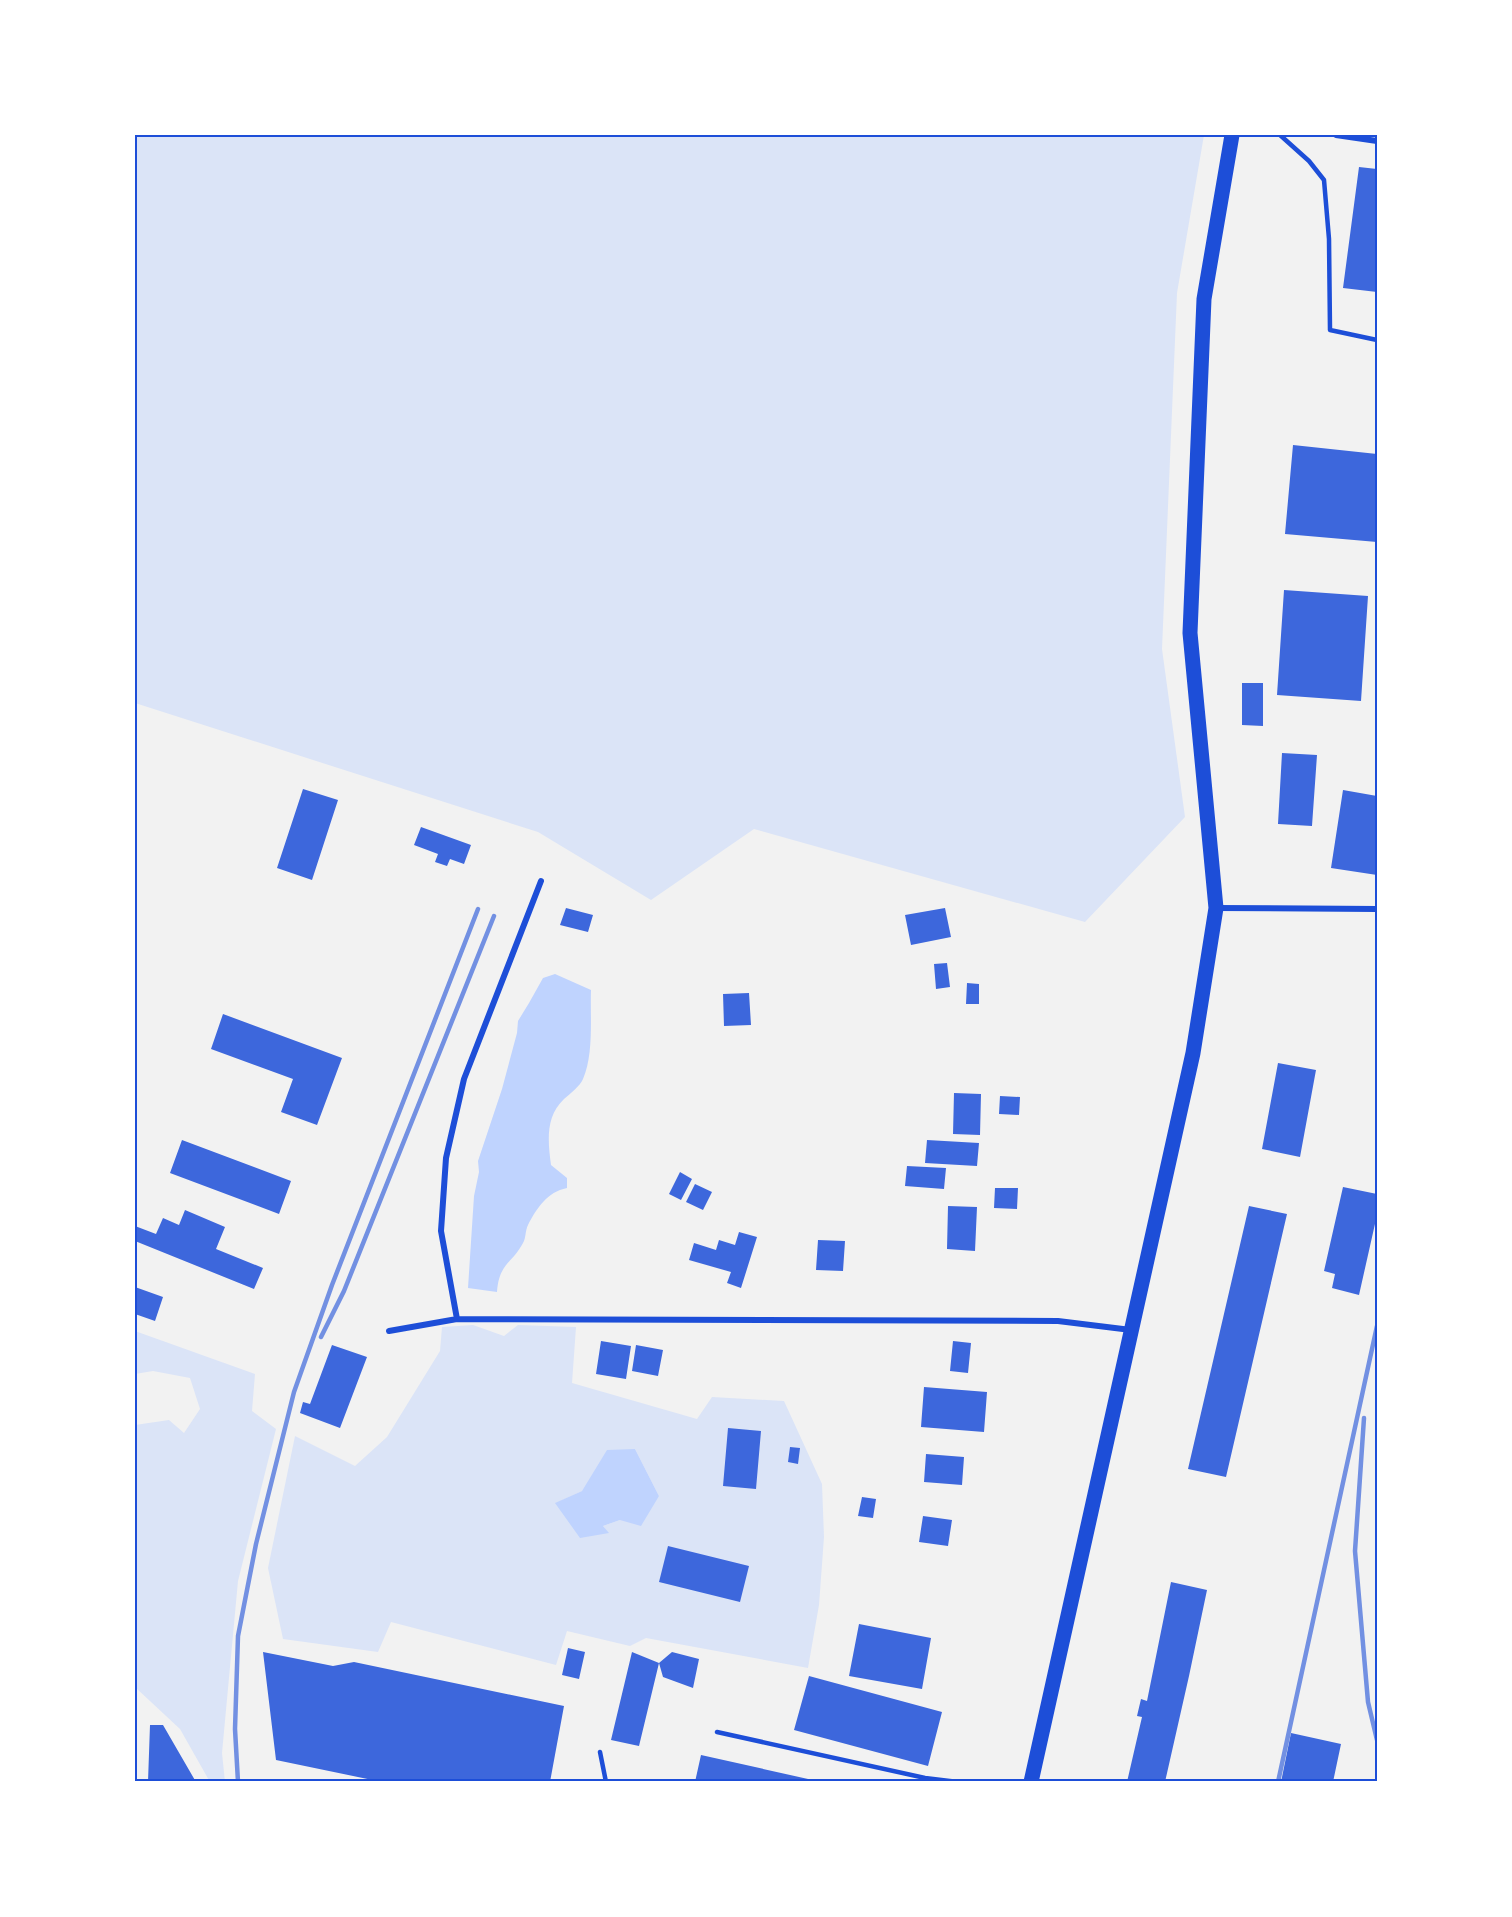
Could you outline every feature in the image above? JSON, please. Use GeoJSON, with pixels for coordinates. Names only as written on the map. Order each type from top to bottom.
{"type":"FeatureCollection","features":[{"type":"Feature","properties":{"kind":"main road"},"geometry":{"type":"LineString","coordinates":[[1031,1782],[1192,1053],[1216,908],[1190,633],[1204,299],[1232,135]]}},
{"type":"Feature","properties":{"kind":"street"},"geometry":{"type":"LineString","coordinates":[[1336,135],[1377,141]]}},
{"type":"Feature","properties":{"kind":"street"},"geometry":{"type":"LineString","coordinates":[[457,1319],[441,1231],[446,1158],[464,1079],[541,881]]}},
{"type":"Feature","properties":{"kind":"street"},"geometry":{"type":"LineString","coordinates":[[1216,908],[1377,909]]}},
{"type":"Feature","properties":{"kind":"street"},"geometry":{"type":"LineString","coordinates":[[389,1331],[457,1319],[1058,1321],[1131,1330]]}},
{"type":"Feature","properties":{"kind":"lane"},"geometry":{"type":"LineString","coordinates":[[1280,135],[1309,161],[1324,180],[1329,238],[1330,330],[1377,340]]}},
{"type":"Feature","properties":{"kind":"lane"},"geometry":{"type":"LineString","coordinates":[[717,1732],[925,1778],[958,1782]]}},
{"type":"Feature","properties":{"kind":"lane"},"geometry":{"type":"LineString","coordinates":[[600,1752],[606,1782]]}},
{"type":"Feature","properties":{"kind":"shaded area"},"geometry":{"type":"Polygon","coordinates":[[[135,135],[1204,135],[1177,293],[1162,649],[1185,817],[1085,922],[754,829],[651,900],[538,832],[135,703],[135,135]]]}},
{"type":"Feature","properties":{"kind":"shaded area"},"geometry":{"type":"Polygon","coordinates":[[[473,1325],[504,1336],[518,1325],[576,1327],[572,1383],[697,1419],[712,1397],[784,1401],[822,1484],[824,1537],[819,1605],[808,1668],[646,1638],[630,1646],[567,1631],[556,1665],[391,1622],[378,1652],[283,1639],[268,1568],[295,1436],[355,1466],[387,1437],[440,1351],[442,1327],[473,1325]],[[635,1449],[582,1491],[556,1503],[608,1533],[603,1526],[620,1520],[659,1496],[635,1449]]]}},
{"type":"Feature","properties":{"kind":"shaded area"},"geometry":{"type":"Polygon","coordinates":[[[135,1331],[255,1374],[252,1411],[276,1429],[238,1581],[222,1753],[225,1782],[210,1782],[180,1729],[136,1688],[135,1425],[169,1420],[184,1433],[200,1409],[190,1378],[153,1371],[135,1374],[135,1331]]]}},
{"type":"Feature","properties":{"kind":"water"},"geometry":{"type":"Polygon","coordinates":[[[555,974],[591,990],[590,1047],[583,1079],[558,1106],[549,1130],[551,1165],[567,1178],[567,1188],[548,1197],[535,1213],[527,1227],[523,1243],[500,1275],[497,1292],[468,1288],[474,1196],[479,1172],[478,1161],[502,1089],[518,1021],[543,978],[555,974]]]}},
{"type":"Feature","properties":{"kind":"water"},"geometry":{"type":"Polygon","coordinates":[[[635,1449],[659,1496],[641,1526],[620,1520],[603,1526],[609,1533],[580,1538],[555,1503],[582,1491],[607,1450],[635,1449]]]}},
{"type":"Feature","properties":{"kind":"building"},"geometry":{"type":"Polygon","coordinates":[[[1359,167],[1377,169],[1377,292],[1343,288],[1359,167]]]}},
{"type":"Feature","properties":{"kind":"building"},"geometry":{"type":"Polygon","coordinates":[[[1293,445],[1377,454],[1377,542],[1285,534],[1293,445]]]}},
{"type":"Feature","properties":{"kind":"building"},"geometry":{"type":"Polygon","coordinates":[[[1284,590],[1368,596],[1361,701],[1277,695],[1284,590]]]}},
{"type":"Feature","properties":{"kind":"building"},"geometry":{"type":"Polygon","coordinates":[[[1242,683],[1263,683],[1263,726],[1242,725],[1242,683]]]}},
{"type":"Feature","properties":{"kind":"building"},"geometry":{"type":"Polygon","coordinates":[[[1282,753],[1317,755],[1312,826],[1278,824],[1282,753]]]}},
{"type":"Feature","properties":{"kind":"building"},"geometry":{"type":"Polygon","coordinates":[[[303,789],[338,800],[312,880],[277,868],[303,789]]]}},
{"type":"Feature","properties":{"kind":"building"},"geometry":{"type":"Polygon","coordinates":[[[1343,790],[1377,796],[1377,875],[1331,868],[1343,790]]]}},
{"type":"Feature","properties":{"kind":"building"},"geometry":{"type":"Polygon","coordinates":[[[421,827],[471,845],[464,864],[450,859],[447,866],[435,862],[438,854],[414,845],[421,827]]]}},
{"type":"Feature","properties":{"kind":"building"},"geometry":{"type":"Polygon","coordinates":[[[566,908],[593,915],[588,932],[560,925],[566,908]]]}},
{"type":"Feature","properties":{"kind":"building"},"geometry":{"type":"Polygon","coordinates":[[[945,908],[951,937],[911,945],[905,915],[945,908]]]}},
{"type":"Feature","properties":{"kind":"building"},"geometry":{"type":"Polygon","coordinates":[[[947,963],[950,987],[936,989],[934,964],[947,963]]]}},
{"type":"Feature","properties":{"kind":"building"},"geometry":{"type":"Polygon","coordinates":[[[967,983],[979,984],[979,1004],[966,1004],[967,983]]]}},
{"type":"Feature","properties":{"kind":"building"},"geometry":{"type":"Polygon","coordinates":[[[749,993],[751,1025],[724,1026],[723,994],[749,993]]]}},
{"type":"Feature","properties":{"kind":"building"},"geometry":{"type":"Polygon","coordinates":[[[223,1014],[342,1058],[317,1125],[281,1112],[293,1079],[211,1049],[223,1014]]]}},
{"type":"Feature","properties":{"kind":"building"},"geometry":{"type":"Polygon","coordinates":[[[1278,1063],[1316,1070],[1300,1157],[1262,1149],[1278,1063]]]}},
{"type":"Feature","properties":{"kind":"building"},"geometry":{"type":"Polygon","coordinates":[[[954,1093],[981,1094],[980,1135],[953,1134],[954,1093]]]}},
{"type":"Feature","properties":{"kind":"building"},"geometry":{"type":"Polygon","coordinates":[[[1000,1096],[1020,1097],[1019,1115],[999,1114],[1000,1096]]]}},
{"type":"Feature","properties":{"kind":"building"},"geometry":{"type":"Polygon","coordinates":[[[182,1140],[291,1181],[279,1214],[170,1173],[182,1140]]]}},
{"type":"Feature","properties":{"kind":"building"},"geometry":{"type":"Polygon","coordinates":[[[927,1140],[979,1143],[977,1166],[925,1163],[927,1140]]]}},
{"type":"Feature","properties":{"kind":"building"},"geometry":{"type":"Polygon","coordinates":[[[907,1166],[946,1168],[944,1189],[905,1186],[907,1166]]]}},
{"type":"Feature","properties":{"kind":"building"},"geometry":{"type":"Polygon","coordinates":[[[680,1172],[692,1179],[681,1200],[669,1194],[680,1172]]]}},
{"type":"Feature","properties":{"kind":"building"},"geometry":{"type":"Polygon","coordinates":[[[695,1184],[712,1192],[703,1210],[686,1202],[695,1184]]]}},
{"type":"Feature","properties":{"kind":"building"},"geometry":{"type":"Polygon","coordinates":[[[1343,1187],[1377,1194],[1377,1215],[1359,1295],[1332,1288],[1335,1274],[1324,1271],[1343,1187]]]}},
{"type":"Feature","properties":{"kind":"building"},"geometry":{"type":"Polygon","coordinates":[[[995,1188],[1018,1188],[1017,1209],[994,1208],[995,1188]]]}},
{"type":"Feature","properties":{"kind":"building"},"geometry":{"type":"Polygon","coordinates":[[[948,1206],[977,1207],[975,1251],[947,1249],[948,1206]]]}},
{"type":"Feature","properties":{"kind":"building"},"geometry":{"type":"Polygon","coordinates":[[[1249,1206],[1287,1214],[1226,1477],[1188,1469],[1249,1206]]]}},
{"type":"Feature","properties":{"kind":"building"},"geometry":{"type":"Polygon","coordinates":[[[185,1210],[225,1227],[216,1249],[263,1268],[254,1289],[135,1241],[135,1226],[156,1234],[163,1218],[179,1225],[185,1210]]]}},
{"type":"Feature","properties":{"kind":"building"},"geometry":{"type":"Polygon","coordinates":[[[739,1232],[757,1237],[741,1288],[727,1283],[731,1272],[689,1260],[694,1243],[716,1250],[719,1240],[735,1245],[739,1232]]]}},
{"type":"Feature","properties":{"kind":"building"},"geometry":{"type":"Polygon","coordinates":[[[818,1240],[845,1241],[843,1271],[816,1270],[818,1240]]]}},
{"type":"Feature","properties":{"kind":"building"},"geometry":{"type":"Polygon","coordinates":[[[135,1287],[163,1297],[155,1321],[135,1314],[135,1287]]]}},
{"type":"Feature","properties":{"kind":"building"},"geometry":{"type":"Polygon","coordinates":[[[601,1341],[631,1346],[626,1379],[596,1374],[601,1341]]]}},
{"type":"Feature","properties":{"kind":"building"},"geometry":{"type":"Polygon","coordinates":[[[953,1341],[971,1343],[968,1373],[950,1371],[953,1341]]]}},
{"type":"Feature","properties":{"kind":"building"},"geometry":{"type":"Polygon","coordinates":[[[332,1345],[367,1357],[340,1428],[300,1413],[303,1402],[310,1404],[332,1345]]]}},
{"type":"Feature","properties":{"kind":"building"},"geometry":{"type":"Polygon","coordinates":[[[636,1345],[663,1350],[658,1376],[632,1371],[636,1345]]]}},
{"type":"Feature","properties":{"kind":"building"},"geometry":{"type":"Polygon","coordinates":[[[924,1387],[987,1392],[984,1432],[921,1427],[924,1387]]]}},
{"type":"Feature","properties":{"kind":"building"},"geometry":{"type":"Polygon","coordinates":[[[728,1428],[761,1431],[756,1489],[723,1486],[728,1428]]]}},
{"type":"Feature","properties":{"kind":"building"},"geometry":{"type":"Polygon","coordinates":[[[790,1447],[800,1448],[798,1464],[788,1462],[790,1447]]]}},
{"type":"Feature","properties":{"kind":"building"},"geometry":{"type":"Polygon","coordinates":[[[926,1454],[964,1457],[962,1485],[924,1482],[926,1454]]]}},
{"type":"Feature","properties":{"kind":"building"},"geometry":{"type":"Polygon","coordinates":[[[862,1497],[876,1499],[873,1518],[858,1516],[862,1497]]]}},
{"type":"Feature","properties":{"kind":"building"},"geometry":{"type":"Polygon","coordinates":[[[923,1516],[952,1520],[948,1546],[919,1542],[923,1516]]]}},
{"type":"Feature","properties":{"kind":"building"},"geometry":{"type":"Polygon","coordinates":[[[668,1546],[749,1566],[740,1602],[659,1582],[668,1546]]]}},
{"type":"Feature","properties":{"kind":"building"},"geometry":{"type":"Polygon","coordinates":[[[1171,1582],[1207,1590],[1189,1676],[1165,1782],[1127,1782],[1142,1717],[1137,1716],[1141,1699],[1147,1701],[1171,1582]]]}},
{"type":"Feature","properties":{"kind":"building"},"geometry":{"type":"Polygon","coordinates":[[[859,1624],[931,1638],[922,1689],[849,1676],[859,1624]]]}},
{"type":"Feature","properties":{"kind":"building"},"geometry":{"type":"Polygon","coordinates":[[[568,1648],[585,1652],[579,1679],[562,1675],[568,1648]]]}},
{"type":"Feature","properties":{"kind":"building"},"geometry":{"type":"Polygon","coordinates":[[[263,1652],[333,1666],[354,1662],[564,1706],[550,1782],[382,1782],[276,1760],[263,1652]]]}},
{"type":"Feature","properties":{"kind":"building"},"geometry":{"type":"Polygon","coordinates":[[[632,1652],[659,1663],[639,1746],[611,1740],[632,1652]]]}},
{"type":"Feature","properties":{"kind":"building"},"geometry":{"type":"Polygon","coordinates":[[[672,1652],[699,1659],[693,1688],[663,1677],[659,1663],[672,1652]]]}},
{"type":"Feature","properties":{"kind":"building"},"geometry":{"type":"Polygon","coordinates":[[[809,1676],[942,1712],[928,1766],[794,1730],[809,1676]]]}},
{"type":"Feature","properties":{"kind":"building"},"geometry":{"type":"Polygon","coordinates":[[[150,1725],[163,1725],[196,1782],[148,1782],[150,1725]]]}},
{"type":"Feature","properties":{"kind":"building"},"geometry":{"type":"Polygon","coordinates":[[[1291,1733],[1341,1744],[1333,1782],[1281,1782],[1291,1733]]]}},
{"type":"Feature","properties":{"kind":"building"},"geometry":{"type":"Polygon","coordinates":[[[701,1755],[817,1781],[817,1782],[695,1782],[701,1755]]]}},
{"type":"Feature","properties":{"kind":"railway"},"geometry":{"type":"LineString","coordinates":[[238,1782],[235,1729],[238,1636],[256,1544],[294,1392],[332,1285],[478,909]]}},
{"type":"Feature","properties":{"kind":"railway"},"geometry":{"type":"LineString","coordinates":[[321,1337],[344,1291],[494,916]]}},
{"type":"Feature","properties":{"kind":"railway"},"geometry":{"type":"LineString","coordinates":[[1278,1782],[1377,1326]]}},
{"type":"Feature","properties":{"kind":"railway"},"geometry":{"type":"LineString","coordinates":[[1364,1418],[1355,1551],[1368,1702],[1377,1740]]}}]}
